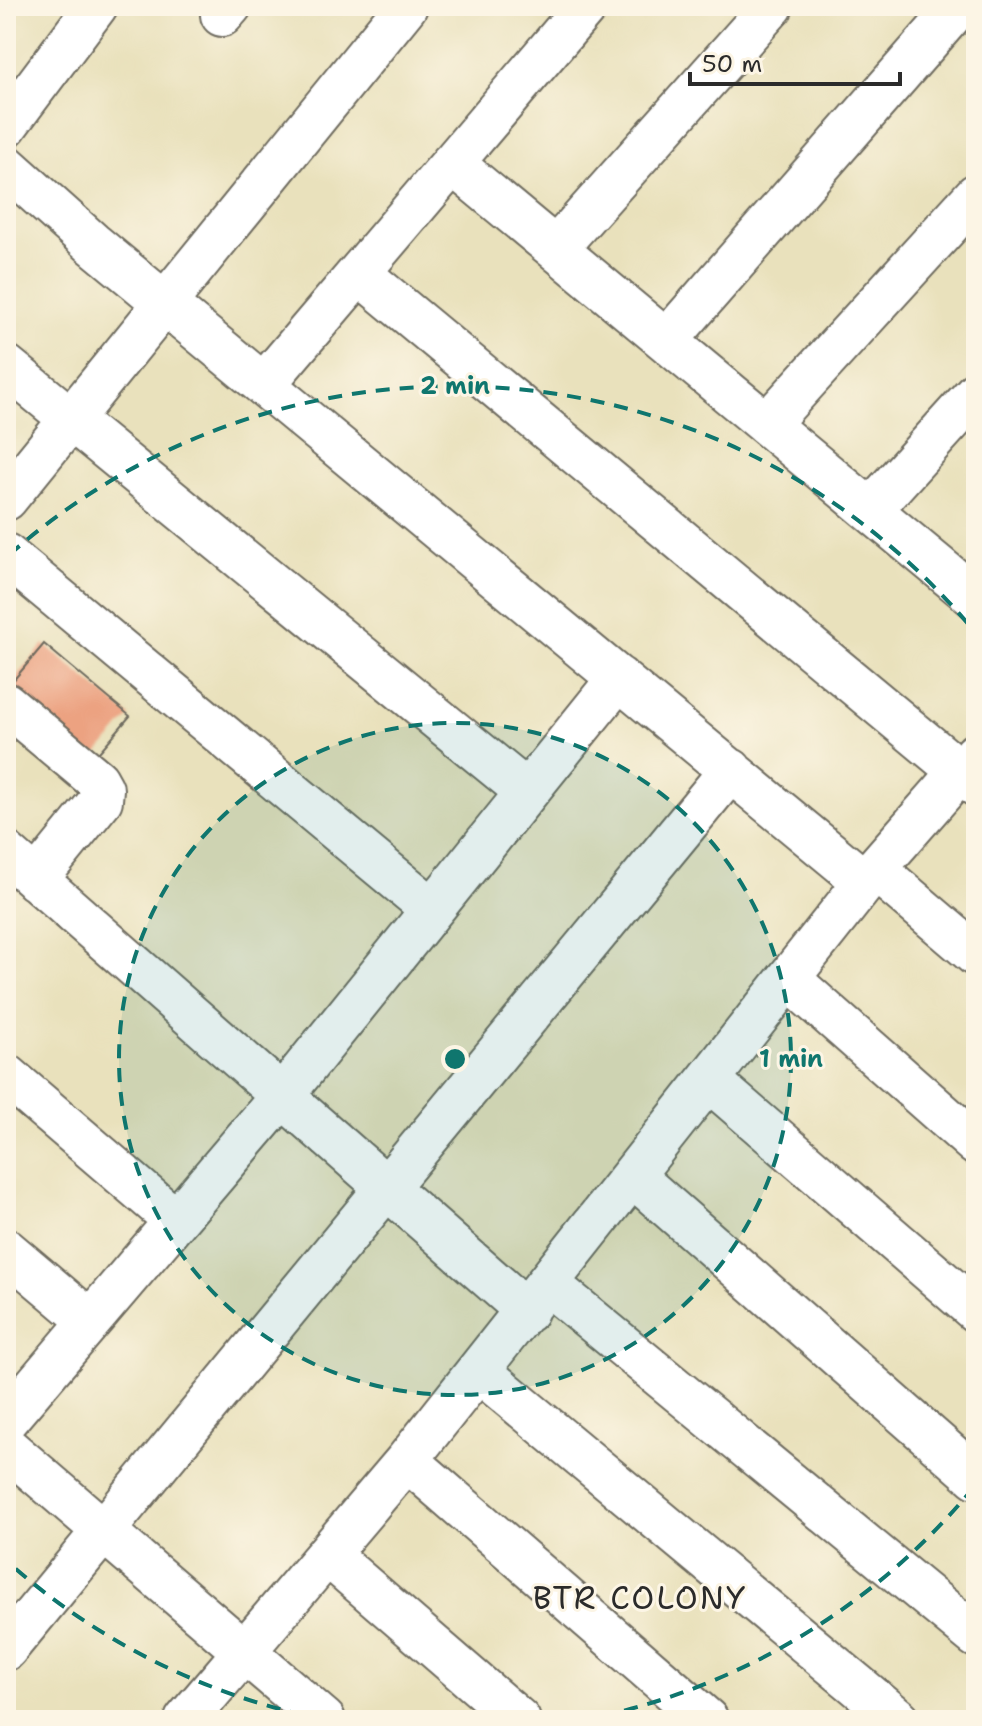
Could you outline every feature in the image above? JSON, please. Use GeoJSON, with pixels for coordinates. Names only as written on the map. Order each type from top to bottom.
{"type":"FeatureCollection","features":[{"type":"Feature","properties":{"kind":"street"},"geometry":{"type":"LineString","coordinates":[[6,126],[20,78],[96,6]]}},
{"type":"Feature","properties":{"kind":"street"},"geometry":{"type":"LineString","coordinates":[[6,499],[406,6]]}},
{"type":"Feature","properties":{"kind":"street"},"geometry":{"type":"LineString","coordinates":[[265,383],[586,6]]}},
{"type":"Feature","properties":{"kind":"street"},"geometry":{"type":"LineString","coordinates":[[557,247],[772,6]]}},
{"type":"Feature","properties":{"kind":"street"},"geometry":{"type":"LineString","coordinates":[[667,340],[959,6]]}},
{"type":"Feature","properties":{"kind":"street"},"geometry":{"type":"LineString","coordinates":[[452,163],[871,509],[971,584]]}},
{"type":"Feature","properties":{"kind":"street"},"geometry":{"type":"LineString","coordinates":[[6,166],[92,243],[731,770],[976,955]]}},
{"type":"Feature","properties":{"kind":"street"},"geometry":{"type":"LineString","coordinates":[[768,423],[976,195]]}},
{"type":"Feature","properties":{"kind":"street"},"geometry":{"type":"LineString","coordinates":[[186,1720],[407,1460],[870,875],[971,770],[359,273]]}},
{"type":"Feature","properties":{"kind":"street"},"geometry":{"type":"LineString","coordinates":[[6,366],[527,792]]}},
{"type":"Feature","properties":{"kind":"street"},"geometry":{"type":"LineString","coordinates":[[871,509],[976,393]]}},
{"type":"Feature","properties":{"kind":"street"},"geometry":{"type":"LineString","coordinates":[[6,555],[432,909]]}},
{"type":"Feature","properties":{"kind":"street"},"geometry":{"type":"LineString","coordinates":[[6,1420],[282,1096],[619,678]]}},
{"type":"Feature","properties":{"kind":"street"},"geometry":{"type":"LineString","coordinates":[[6,704],[97,780],[102,789],[101,800],[21,866],[387,1189],[538,1298],[976,1636]]}},
{"type":"Feature","properties":{"kind":"street"},"geometry":{"type":"LineString","coordinates":[[6,1649],[731,770]]}},
{"type":"Feature","properties":{"kind":"street"},"geometry":{"type":"LineString","coordinates":[[789,979],[976,1144]]}},
{"type":"Feature","properties":{"kind":"street"},"geometry":{"type":"LineString","coordinates":[[6,1075],[175,1220]]}},
{"type":"Feature","properties":{"kind":"street"},"geometry":{"type":"LineString","coordinates":[[709,1080],[976,1311]]}},
{"type":"Feature","properties":{"kind":"street"},"geometry":{"type":"LineString","coordinates":[[633,1176],[976,1477]]}},
{"type":"Feature","properties":{"kind":"street"},"geometry":{"type":"LineString","coordinates":[[6,1250],[90,1321]]}},
{"type":"Feature","properties":{"kind":"street"},"geometry":{"type":"LineString","coordinates":[[479,1371],[899,1720]]}},
{"type":"Feature","properties":{"kind":"street"},"geometry":{"type":"LineString","coordinates":[[6,1447],[324,1720]]}},
{"type":"Feature","properties":{"kind":"street"},"geometry":{"type":"LineString","coordinates":[[407,1460],[707,1720]]}},
{"type":"Feature","properties":{"kind":"street"},"geometry":{"type":"LineString","coordinates":[[327,1554],[519,1720]]}},
{"type":"Feature","properties":{"kind":"building"},"geometry":{"type":"Polygon","coordinates":[[[44,644],[130,716],[88,765],[6,689],[44,644]]]}},
{"type":"Feature","properties":{"kind":"district","name":"BTR COLONY"},"geometry":{"type":"Point","coordinates":[640,1597]}}]}
